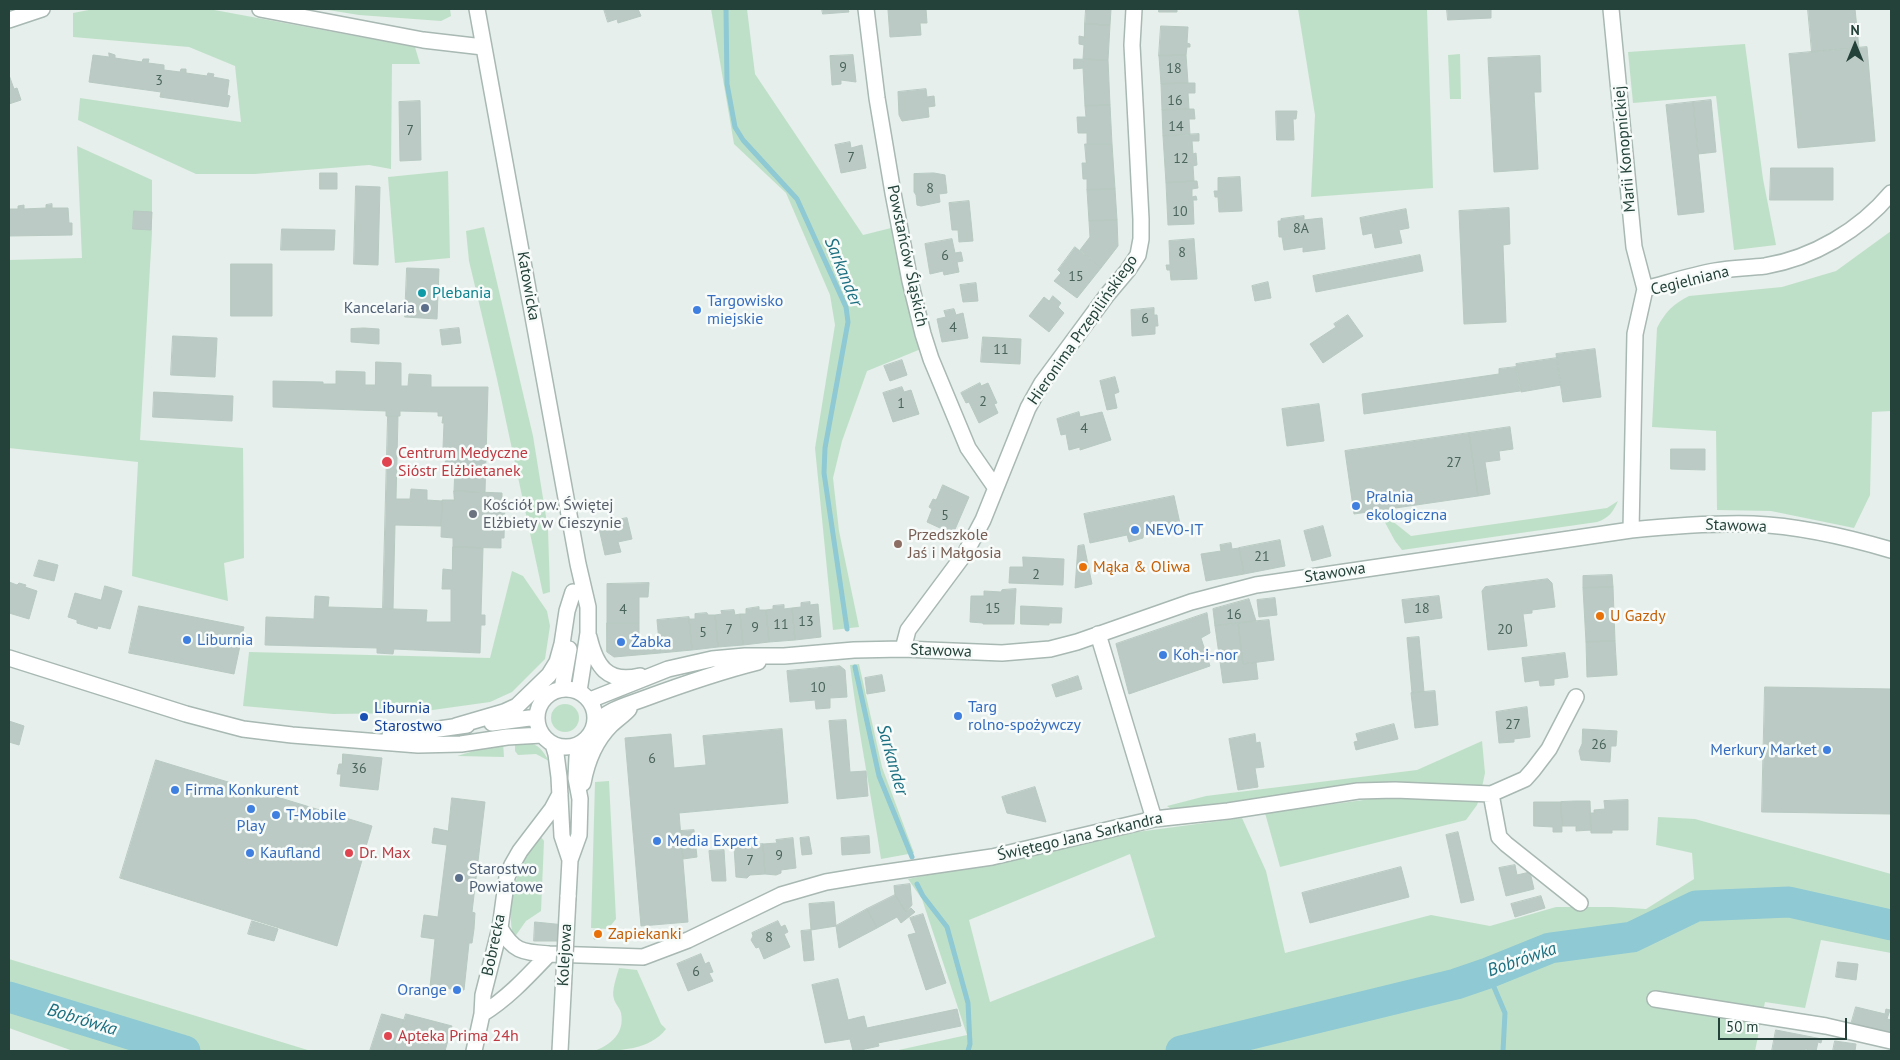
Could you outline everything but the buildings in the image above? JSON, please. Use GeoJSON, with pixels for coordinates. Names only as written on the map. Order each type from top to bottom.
{"type":"FeatureCollection","features":[{"type":"Feature","properties":{"kind":"street"},"geometry":{"type":"LineString","coordinates":[[9,20],[42,9]]}},
{"type":"Feature","properties":{"kind":"street"},"geometry":{"type":"LineString","coordinates":[[260,9],[423,40],[484,47]]}},
{"type":"Feature","properties":{"kind":"street","name":"Katowicka"},"geometry":{"type":"LineString","coordinates":[[477,9],[578,564],[588,607],[584,696]]}},
{"type":"Feature","properties":{"kind":"street","name":"Powstańców Śląskich"},"geometry":{"type":"LineString","coordinates":[[866,9],[877,98],[893,193],[922,334],[930,359],[968,448],[995,487]]}},
{"type":"Feature","properties":{"kind":"street","name":"Hieronima Przepilińskiego"},"geometry":{"type":"LineString","coordinates":[[903,649],[908,630],[966,552],[983,520],[1028,408],[1042,383],[1138,255],[1141,239],[1141,219],[1132,45],[1134,9]]}},
{"type":"Feature","properties":{"kind":"street","name":"Marii Konopnickiej"},"geometry":{"type":"LineString","coordinates":[[1612,9],[1634,247],[1645,289]]}},
{"type":"Feature","properties":{"kind":"street","name":"Cegielniana"},"geometry":{"type":"LineString","coordinates":[[1631,530],[1635,334],[1645,289],[1714,271],[1766,266],[1824,246],[1831,243],[1880,207],[1891,193]]}},
{"type":"Feature","properties":{"kind":"street","name":"Stawowa"},"geometry":{"type":"LineString","coordinates":[[584,696],[668,668],[712,659],[745,656],[784,656],[854,650],[903,649],[1002,653],[1050,649],[1191,602],[1256,585],[1631,530],[1691,525],[1754,524],[1858,540],[1891,550]]}},
{"type":"Feature","properties":{"kind":"street","name":"Katowicka"},"geometry":{"type":"LineString","coordinates":[[562,689],[572,629],[573,592],[578,564]]}},
{"type":"Feature","properties":{"kind":"street"},"geometry":{"type":"LineString","coordinates":[[359,739],[431,731],[456,726],[504,712],[517,706],[549,675],[557,662],[567,611],[573,592]]}},
{"type":"Feature","properties":{"kind":"street"},"geometry":{"type":"LineString","coordinates":[[588,633],[593,654],[603,670],[622,678],[634,677],[668,668]]}},
{"type":"Feature","properties":{"kind":"street"},"geometry":{"type":"LineString","coordinates":[[1098,634],[1154,819]]}},
{"type":"Feature","properties":{"kind":"street","name":"Stawowa"},"geometry":{"type":"LineString","coordinates":[[595,724],[607,713],[715,673],[784,656]]}},
{"type":"Feature","properties":{"kind":"street"},"geometry":{"type":"LineString","coordinates":[[9,658],[186,714],[243,729],[292,735],[418,745],[461,744],[507,737],[548,740],[567,748],[581,743],[592,732],[595,724],[596,715],[584,696],[562,689],[552,692],[544,698],[539,707],[537,717],[538,726],[548,740]]}},
{"type":"Feature","properties":{"kind":"street","name":"Świętego Jana Sarkandra"},"geometry":{"type":"LineString","coordinates":[[500,928],[509,943],[520,949],[549,954],[643,957],[688,940],[781,895],[826,882],[992,857],[1154,819],[1228,812],[1358,791],[1394,790],[1491,794],[1524,779],[1534,770],[1549,749],[1576,697]]}},
{"type":"Feature","properties":{"kind":"street"},"geometry":{"type":"LineString","coordinates":[[580,799],[586,764],[597,743],[611,725],[636,702]]}},
{"type":"Feature","properties":{"kind":"street"},"geometry":{"type":"LineString","coordinates":[[456,726],[537,717]]}},
{"type":"Feature","properties":{"kind":"street","name":"Kolejowa"},"geometry":{"type":"LineString","coordinates":[[548,740],[556,754],[562,836],[570,860]]}},
{"type":"Feature","properties":{"kind":"street","name":"Kolejowa"},"geometry":{"type":"LineString","coordinates":[[560,1051],[570,860],[579,835],[580,799],[576,778],[577,757],[581,743]]}},
{"type":"Feature","properties":{"kind":"street","name":"Bobrecka"},"geometry":{"type":"LineString","coordinates":[[474,1051],[482,1014],[483,995],[500,928],[506,886],[512,865],[520,851],[552,809],[560,794]]}},
{"type":"Feature","properties":{"kind":"street"},"geometry":{"type":"LineString","coordinates":[[1491,794],[1499,837],[1580,903]]}},
{"type":"Feature","properties":{"kind":"street"},"geometry":{"type":"LineString","coordinates":[[482,1014],[513,991],[549,954]]}},
{"type":"Feature","properties":{"kind":"street"},"geometry":{"type":"LineString","coordinates":[[1655,999],[1826,1026],[1891,1041]]}},
{"type":"Feature","properties":{"kind":"green space"},"geometry":{"type":"Polygon","coordinates":[[[94,9],[209,9],[415,47],[420,64],[392,64],[391,169],[369,165],[255,174],[196,174],[78,120],[80,98],[241,122],[235,66],[189,47],[73,37],[73,13],[94,9]]]}},
{"type":"Feature","properties":{"kind":"green space"},"geometry":{"type":"Polygon","coordinates":[[[322,9],[450,9],[451,16],[441,21],[359,15],[322,9]]]}},
{"type":"Feature","properties":{"kind":"green space"},"geometry":{"type":"Polygon","coordinates":[[[711,9],[747,9],[755,74],[863,235],[895,227],[921,349],[867,371],[842,441],[833,478],[839,531],[859,627],[833,630],[815,448],[835,325],[830,295],[786,193],[734,144],[711,9]]]}},
{"type":"Feature","properties":{"kind":"green space"},"geometry":{"type":"Polygon","coordinates":[[[1298,9],[1427,9],[1433,188],[1311,197],[1315,115],[1298,9]]]}},
{"type":"Feature","properties":{"kind":"green space"},"geometry":{"type":"Polygon","coordinates":[[[1745,44],[1763,179],[1776,245],[1734,250],[1716,96],[1633,103],[1628,52],[1745,44]]]}},
{"type":"Feature","properties":{"kind":"green space"},"geometry":{"type":"Polygon","coordinates":[[[1460,54],[1461,99],[1450,99],[1448,55],[1460,54]]]}},
{"type":"Feature","properties":{"kind":"green space"},"geometry":{"type":"Polygon","coordinates":[[[77,146],[152,180],[152,232],[140,440],[243,448],[244,558],[224,563],[228,601],[132,576],[138,462],[9,448],[9,260],[82,258],[77,146]]]}},
{"type":"Feature","properties":{"kind":"green space"},"geometry":{"type":"Polygon","coordinates":[[[448,171],[450,258],[395,263],[388,177],[448,171]]]}},
{"type":"Feature","properties":{"kind":"green space"},"geometry":{"type":"Polygon","coordinates":[[[484,227],[533,436],[548,529],[550,592],[543,594],[497,379],[469,261],[466,231],[484,227]]]}},
{"type":"Feature","properties":{"kind":"green space"},"geometry":{"type":"Polygon","coordinates":[[[1891,231],[1891,411],[1872,412],[1870,495],[1854,528],[1771,511],[1717,510],[1716,431],[1652,427],[1657,328],[1660,322],[1670,309],[1689,296],[1782,287],[1836,271],[1891,231]]]}},
{"type":"Feature","properties":{"kind":"green space"},"geometry":{"type":"Polygon","coordinates":[[[1618,501],[1605,519],[1597,522],[1402,550],[1382,517],[1386,516],[1411,536],[1607,508],[1618,501]]]}},
{"type":"Feature","properties":{"kind":"green space"},"geometry":{"type":"Polygon","coordinates":[[[512,571],[523,576],[547,611],[550,626],[545,659],[512,692],[490,702],[411,713],[333,714],[243,706],[249,652],[490,658],[512,571]]]}},
{"type":"Feature","properties":{"kind":"green space"},"geometry":{"type":"Polygon","coordinates":[[[859,664],[882,767],[914,853],[881,859],[850,665],[859,664]]]}},
{"type":"Feature","properties":{"kind":"green space"},"geometry":{"type":"Polygon","coordinates":[[[565,704],[575,708],[579,718],[575,728],[565,732],[555,728],[551,718],[555,708],[565,704]]]}},
{"type":"Feature","properties":{"kind":"green space"},"geometry":{"type":"Polygon","coordinates":[[[1482,741],[1485,773],[1482,787],[1174,811],[1167,806],[1206,796],[1417,770],[1482,741]]]}},
{"type":"Feature","properties":{"kind":"green space"},"geometry":{"type":"Polygon","coordinates":[[[503,742],[504,757],[457,756],[503,742]]]}},
{"type":"Feature","properties":{"kind":"green space"},"geometry":{"type":"Polygon","coordinates":[[[515,743],[536,745],[549,761],[536,754],[518,755],[515,751],[515,743]]]}},
{"type":"Feature","properties":{"kind":"green space"},"geometry":{"type":"Polygon","coordinates":[[[609,781],[616,919],[608,929],[591,928],[595,782],[609,781]]]}},
{"type":"Feature","properties":{"kind":"green space"},"geometry":{"type":"Polygon","coordinates":[[[1371,799],[1479,799],[1466,820],[1280,867],[1265,813],[1371,799]]]}},
{"type":"Feature","properties":{"kind":"green space"},"geometry":{"type":"Polygon","coordinates":[[[1658,817],[1695,819],[1891,874],[1891,953],[1821,940],[1805,1008],[1765,1002],[1755,1051],[894,1051],[967,1035],[922,899],[908,879],[1122,834],[1242,818],[1266,871],[1285,953],[1431,915],[1490,926],[1556,907],[1646,909],[1694,879],[1692,853],[1656,845],[1658,817]],[[1130,854],[969,920],[990,1002],[1155,937],[1130,854]]]}},
{"type":"Feature","properties":{"kind":"green space"},"geometry":{"type":"Polygon","coordinates":[[[541,837],[544,841],[541,911],[526,921],[514,938],[511,910],[516,879],[523,862],[541,837]]]}},
{"type":"Feature","properties":{"kind":"green space"},"geometry":{"type":"Polygon","coordinates":[[[9,959],[311,1051],[73,1051],[9,1028],[9,959]]]}},
{"type":"Feature","properties":{"kind":"green space"},"geometry":{"type":"Polygon","coordinates":[[[619,968],[637,970],[661,1024],[666,1029],[652,1041],[643,1045],[624,1050],[594,1051],[611,1042],[621,1027],[620,1009],[613,996],[619,968]]]}},
{"type":"Feature","properties":{"kind":"waterway","name":"Sarkander"},"geometry":{"type":"LineString","coordinates":[[726,9],[727,84],[735,127],[743,140],[797,199],[846,307],[848,322],[825,448],[824,473],[847,629]]}},
{"type":"Feature","properties":{"kind":"waterway","name":"Sarkander"},"geometry":{"type":"LineString","coordinates":[[855,667],[879,776],[912,857]]}},
{"type":"Feature","properties":{"kind":"waterway","name":"Sarkander"},"geometry":{"type":"LineString","coordinates":[[917,884],[923,896],[947,927],[968,1003],[970,1044],[968,1051]]}},
{"type":"Feature","properties":{"kind":"waterway","name":"Bobrówka"},"geometry":{"type":"LineString","coordinates":[[1181,1051],[1456,984],[1550,948],[1632,937],[1696,906],[1789,902],[1891,925]]}},
{"type":"Feature","properties":{"kind":"waterway"},"geometry":{"type":"LineString","coordinates":[[1488,973],[1505,1013],[1503,1051]]}},
{"type":"Feature","properties":{"kind":"waterway","name":"Bobrówka"},"geometry":{"type":"LineString","coordinates":[[9,997],[185,1051]]}},
{"type":"Feature","properties":{"kind":"place","name":"Plebania"},"geometry":{"type":"Point","coordinates":[422,293]}},
{"type":"Feature","properties":{"kind":"place","name":"Kancelaria"},"geometry":{"type":"Point","coordinates":[425,308]}},
{"type":"Feature","properties":{"kind":"place","name":"Targowisko miejskie"},"geometry":{"type":"Point","coordinates":[697,310]}},
{"type":"Feature","properties":{"kind":"place","name":"Centrum Medyczne Sióstr Elżbietanek"},"geometry":{"type":"Point","coordinates":[387,462]}},
{"type":"Feature","properties":{"kind":"place","name":"Pralnia ekologiczna"},"geometry":{"type":"Point","coordinates":[1356,506]}},
{"type":"Feature","properties":{"kind":"place","name":"Kościół pw. Świętej Elżbiety w Cieszynie"},"geometry":{"type":"Point","coordinates":[473,514]}},
{"type":"Feature","properties":{"kind":"place","name":"NEVO-IT"},"geometry":{"type":"Point","coordinates":[1135,530]}},
{"type":"Feature","properties":{"kind":"place","name":"Przedszkole Jaś i Małgosia"},"geometry":{"type":"Point","coordinates":[898,544]}},
{"type":"Feature","properties":{"kind":"place","name":"Mąka & Oliwa"},"geometry":{"type":"Point","coordinates":[1083,567]}},
{"type":"Feature","properties":{"kind":"place","name":"U Gazdy"},"geometry":{"type":"Point","coordinates":[1600,616]}},
{"type":"Feature","properties":{"kind":"place","name":"Liburnia"},"geometry":{"type":"Point","coordinates":[187,640]}},
{"type":"Feature","properties":{"kind":"place","name":"Żabka"},"geometry":{"type":"Point","coordinates":[621,642]}},
{"type":"Feature","properties":{"kind":"place","name":"Koh-i-nor"},"geometry":{"type":"Point","coordinates":[1163,655]}},
{"type":"Feature","properties":{"kind":"place","name":"Targ rolno-spożywczy"},"geometry":{"type":"Point","coordinates":[958,716]}},
{"type":"Feature","properties":{"kind":"place","name":"Liburnia Starostwo"},"geometry":{"type":"Point","coordinates":[364,717]}},
{"type":"Feature","properties":{"kind":"place","name":"Merkury Market"},"geometry":{"type":"Point","coordinates":[1827,750]}},
{"type":"Feature","properties":{"kind":"place","name":"Firma Konkurent"},"geometry":{"type":"Point","coordinates":[175,790]}},
{"type":"Feature","properties":{"kind":"place","name":"Play"},"geometry":{"type":"Point","coordinates":[251,809]}},
{"type":"Feature","properties":{"kind":"place","name":"T-Mobile"},"geometry":{"type":"Point","coordinates":[276,815]}},
{"type":"Feature","properties":{"kind":"place","name":"Media Expert"},"geometry":{"type":"Point","coordinates":[657,841]}},
{"type":"Feature","properties":{"kind":"place","name":"Kaufland"},"geometry":{"type":"Point","coordinates":[250,853]}},
{"type":"Feature","properties":{"kind":"place","name":"Dr. Max"},"geometry":{"type":"Point","coordinates":[349,853]}},
{"type":"Feature","properties":{"kind":"place","name":"Starostwo Powiatowe"},"geometry":{"type":"Point","coordinates":[459,878]}},
{"type":"Feature","properties":{"kind":"place","name":"Zapiekanki"},"geometry":{"type":"Point","coordinates":[598,934]}},
{"type":"Feature","properties":{"kind":"place","name":"Orange"},"geometry":{"type":"Point","coordinates":[457,990]}},
{"type":"Feature","properties":{"kind":"place","name":"Apteka Prima 24h"},"geometry":{"type":"Point","coordinates":[388,1036]}}]}
